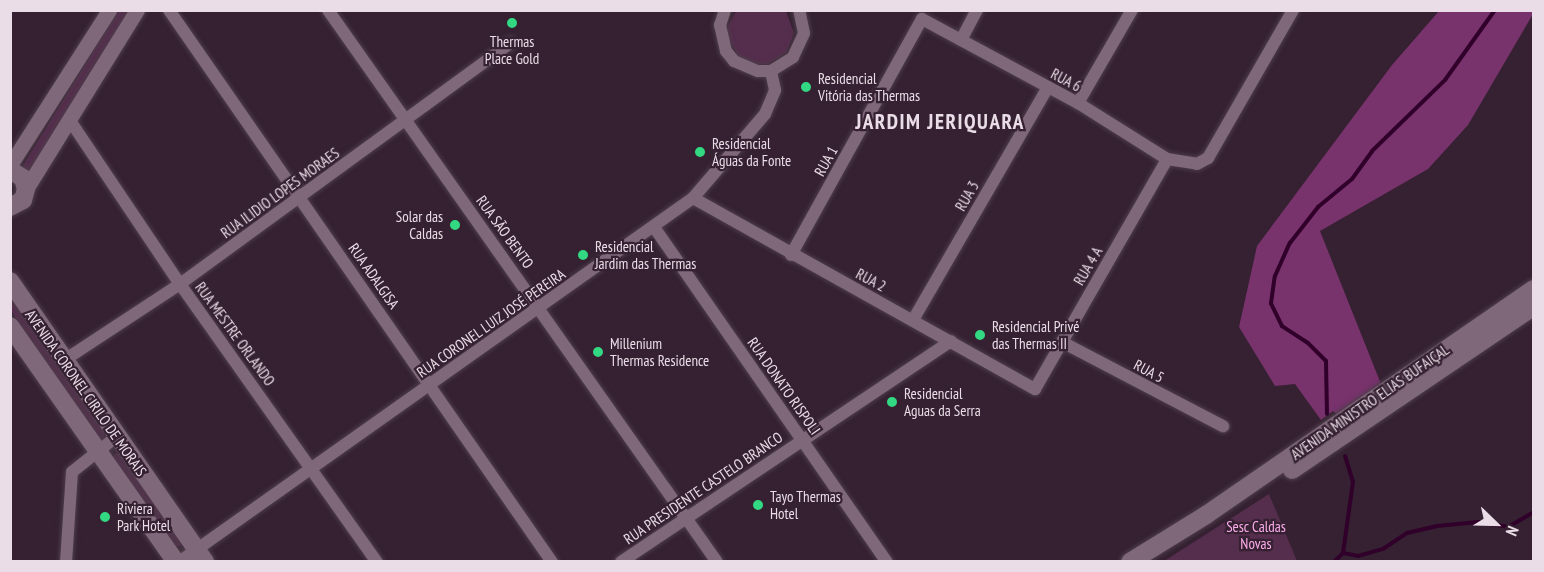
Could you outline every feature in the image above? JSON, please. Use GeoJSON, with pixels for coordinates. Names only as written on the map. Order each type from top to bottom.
{"type":"FeatureCollection","features":[{"type":"Feature","properties":{"kind":"main road"},"geometry":{"type":"LineString","coordinates":[[10,171],[23,178],[26,189],[23,200],[11,209]]}},
{"type":"Feature","properties":{"kind":"main road","name":"AVENIDA CORONEL CIRILO DE MORAIS"},"geometry":{"type":"LineString","coordinates":[[10,281],[63,361],[200,555]]}},
{"type":"Feature","properties":{"kind":"main road","name":"AVENIDA MINISTRO ELIAS BUFAIÇAL"},"geometry":{"type":"LineString","coordinates":[[1130,561],[1206,515],[1533,289]]}},
{"type":"Feature","properties":{"kind":"main road","name":"AVENIDA MINISTRO ELIAS BUFAIÇAL"},"geometry":{"type":"LineString","coordinates":[[1206,515],[1258,491],[1343,438],[1533,306]]}},
{"type":"Feature","properties":{"kind":"main road","name":"AVENIDA CORONEL CIRILO DE MORAIS"},"geometry":{"type":"LineString","coordinates":[[10,326],[97,451],[178,561]]}},
{"type":"Feature","properties":{"kind":"street"},"geometry":{"type":"LineString","coordinates":[[10,165],[109,10]]}},
{"type":"Feature","properties":{"kind":"street"},"geometry":{"type":"LineString","coordinates":[[26,189],[71,122],[137,10]]}},
{"type":"Feature","properties":{"kind":"street","name":"RUA ADALGISA"},"geometry":{"type":"LineString","coordinates":[[169,10],[552,561]]}},
{"type":"Feature","properties":{"kind":"street","name":"RUA SÃO BENTO"},"geometry":{"type":"LineString","coordinates":[[328,10],[540,306],[717,561]]}},
{"type":"Feature","properties":{"kind":"street"},"geometry":{"type":"LineString","coordinates":[[725,10],[720,25],[726,51],[745,68],[771,71],[794,57],[801,46],[804,33],[799,10]]}},
{"type":"Feature","properties":{"kind":"street"},"geometry":{"type":"LineString","coordinates":[[961,40],[977,10]]}},
{"type":"Feature","properties":{"kind":"street"},"geometry":{"type":"LineString","coordinates":[[1078,103],[1132,10]]}},
{"type":"Feature","properties":{"kind":"street","name":"RUA 6"},"geometry":{"type":"LineString","coordinates":[[922,19],[1078,103],[1167,159],[1197,164],[1208,158],[1293,10]]}},
{"type":"Feature","properties":{"kind":"street","name":"RUA 1"},"geometry":{"type":"LineString","coordinates":[[791,255],[922,19]]}},
{"type":"Feature","properties":{"kind":"street","name":"RUA ILIDIO LOPES MORAES"},"geometry":{"type":"LineString","coordinates":[[63,361],[180,284],[510,43]]}},
{"type":"Feature","properties":{"kind":"street","name":"RUA CORONEL LUIZ JOSÉ PEREIRA"},"geometry":{"type":"LineString","coordinates":[[178,561],[200,555],[312,468],[693,198],[765,114],[775,90],[771,71]]}},
{"type":"Feature","properties":{"kind":"street","name":"RUA 3"},"geometry":{"type":"LineString","coordinates":[[913,320],[1048,87]]}},
{"type":"Feature","properties":{"kind":"street","name":"RUA MESTRE ORLANDO"},"geometry":{"type":"LineString","coordinates":[[71,122],[180,284],[377,561]]}},
{"type":"Feature","properties":{"kind":"street","name":"RUA 4 A"},"geometry":{"type":"LineString","coordinates":[[1035,389],[1167,159]]}},
{"type":"Feature","properties":{"kind":"street","name":"RUA 2"},"geometry":{"type":"LineString","coordinates":[[693,198],[791,255],[1035,389]]}},
{"type":"Feature","properties":{"kind":"street","name":"RUA DONATO RISPOLI"},"geometry":{"type":"LineString","coordinates":[[654,227],[888,561]]}},
{"type":"Feature","properties":{"kind":"street","name":"RUA PRESIDENTE CASTELO BRANCO"},"geometry":{"type":"LineString","coordinates":[[621,561],[951,341]]}},
{"type":"Feature","properties":{"kind":"street","name":"RUA 5"},"geometry":{"type":"LineString","coordinates":[[1062,342],[1223,426]]}},
{"type":"Feature","properties":{"kind":"street"},"geometry":{"type":"LineString","coordinates":[[66,561],[72,472],[117,437]]}},
{"type":"Feature","properties":{"kind":"green space"},"geometry":{"type":"Polygon","coordinates":[[[118,11],[129,11],[28,173],[22,168],[24,164],[118,11]]]}},
{"type":"Feature","properties":{"kind":"green space"},"geometry":{"type":"Polygon","coordinates":[[[736,11],[786,11],[794,33],[786,53],[768,64],[757,64],[738,56],[728,37],[728,26],[736,11]]]}},
{"type":"Feature","properties":{"kind":"green space"},"geometry":{"type":"Polygon","coordinates":[[[10,294],[105,432],[103,440],[97,437],[11,311],[10,294]]]}},
{"type":"Feature","properties":{"kind":"green space"},"geometry":{"type":"Polygon","coordinates":[[[117,452],[182,543],[180,546],[174,546],[112,458],[117,452]]]}},
{"type":"Feature","properties":{"kind":"green space","name":"Sesc Caldas Novas"},"geometry":{"type":"Polygon","coordinates":[[[1269,494],[1297,561],[1164,561],[1269,494]]]}},
{"type":"Feature","properties":{"kind":"shaded area"},"geometry":{"type":"Polygon","coordinates":[[[1439,11],[1533,11],[1533,14],[1468,125],[1428,169],[1320,231],[1381,384],[1338,415],[1333,411],[1321,420],[1295,384],[1275,386],[1239,327],[1257,246],[1392,65],[1439,11]]]}},
{"type":"Feature","properties":{"kind":"waterway"},"geometry":{"type":"LineString","coordinates":[[1327,414],[1326,361],[1308,343],[1282,326],[1271,303],[1275,276],[1290,243],[1318,207],[1352,179],[1372,151],[1445,80],[1495,10]]}},
{"type":"Feature","properties":{"kind":"waterway"},"geometry":{"type":"LineString","coordinates":[[1334,562],[1343,553],[1353,482],[1345,456]]}},
{"type":"Feature","properties":{"kind":"waterway"},"geometry":{"type":"LineString","coordinates":[[1343,553],[1358,556],[1383,549],[1407,533],[1437,526],[1478,522],[1508,527],[1534,512]]}},
{"type":"Feature","properties":{"kind":"waterway"},"geometry":{"type":"LineString","coordinates":[[1302,562],[1318,562]]}},
{"type":"Feature","properties":{"kind":"place","name":"Thermas Place Gold"},"geometry":{"type":"Point","coordinates":[512,23]}},
{"type":"Feature","properties":{"kind":"place","name":"Residencial Vitória das Thermas"},"geometry":{"type":"Point","coordinates":[806,87]}},
{"type":"Feature","properties":{"kind":"place","name":"Residencial Águas da Fonte"},"geometry":{"type":"Point","coordinates":[700,152]}},
{"type":"Feature","properties":{"kind":"place","name":"Solar das Caldas"},"geometry":{"type":"Point","coordinates":[455,225]}},
{"type":"Feature","properties":{"kind":"place","name":"Residencial Jardim das Thermas"},"geometry":{"type":"Point","coordinates":[583,255]}},
{"type":"Feature","properties":{"kind":"place","name":"Residencial Privé das Thermas II"},"geometry":{"type":"Point","coordinates":[980,335]}},
{"type":"Feature","properties":{"kind":"place","name":"Millenium Thermas Residence"},"geometry":{"type":"Point","coordinates":[598,352]}},
{"type":"Feature","properties":{"kind":"place","name":"Residencial Aguas da Serra"},"geometry":{"type":"Point","coordinates":[892,402]}},
{"type":"Feature","properties":{"kind":"place","name":"Tayo Thermas Hotel"},"geometry":{"type":"Point","coordinates":[758,505]}},
{"type":"Feature","properties":{"kind":"place","name":"Riviera Park Hotel"},"geometry":{"type":"Point","coordinates":[105,517]}},
{"type":"Feature","properties":{"kind":"district","name":"JARDIM JERIQUARA"},"geometry":{"type":"Point","coordinates":[940,122]}}]}
